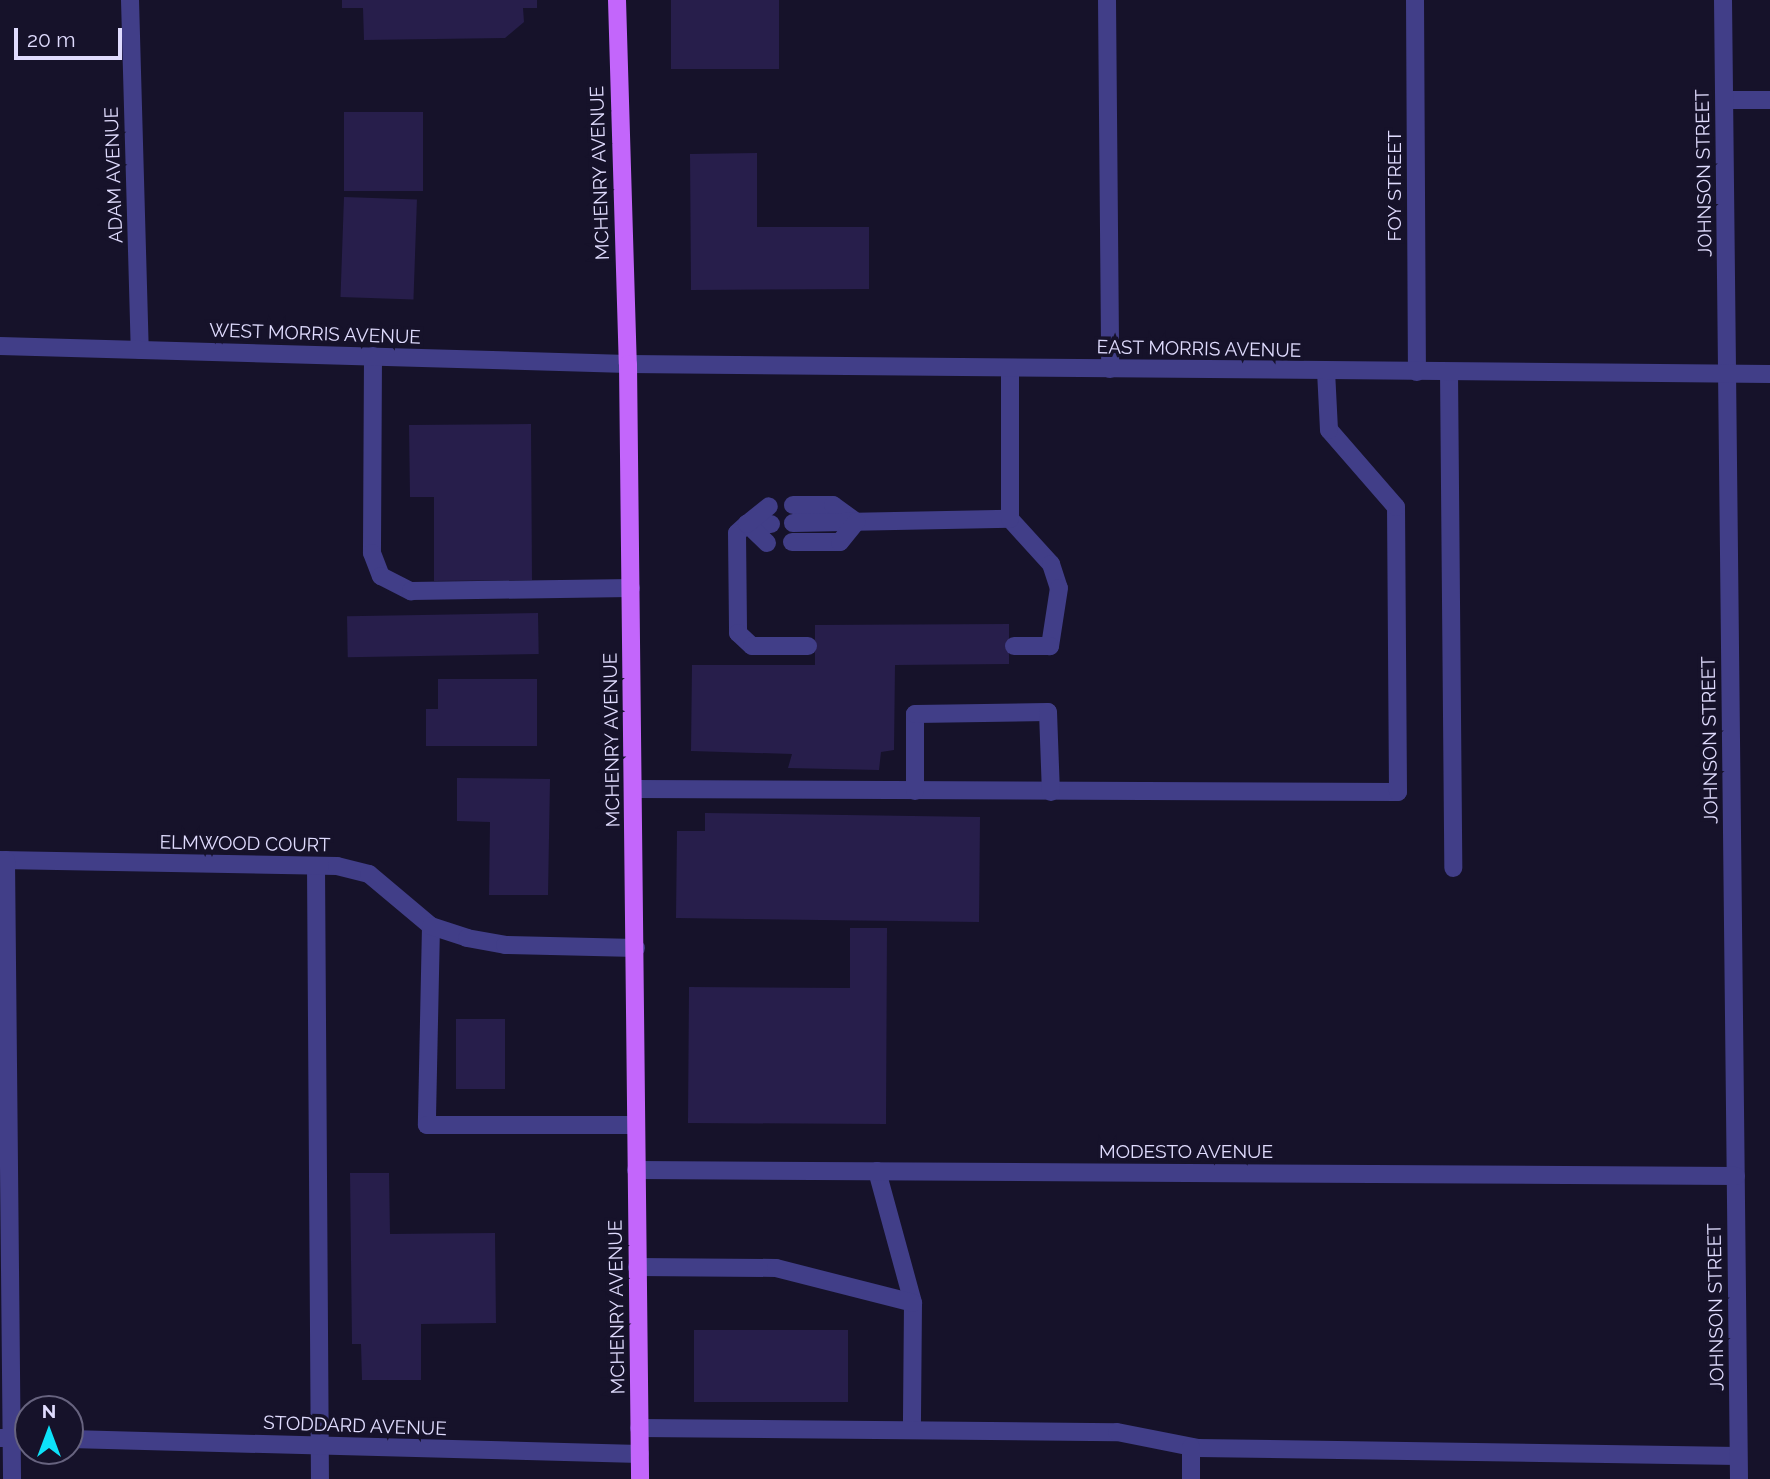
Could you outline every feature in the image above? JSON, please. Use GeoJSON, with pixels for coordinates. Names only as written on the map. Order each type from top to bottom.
{"type":"FeatureCollection","features":[{"type":"Feature","properties":{"kind":"main road","name":"MCHENRY AVENUE"},"geometry":{"type":"LineString","coordinates":[[617,0],[628,364],[640,1479]]}},
{"type":"Feature","properties":{"kind":"street","name":"ADAM AVENUE"},"geometry":{"type":"LineString","coordinates":[[130,0],[140,350]]}},
{"type":"Feature","properties":{"kind":"street"},"geometry":{"type":"LineString","coordinates":[[1107,0],[1110,369]]}},
{"type":"Feature","properties":{"kind":"street","name":"FOY STREET"},"geometry":{"type":"LineString","coordinates":[[1415,0],[1417,372]]}},
{"type":"Feature","properties":{"kind":"street","name":"JOHNSON STREET"},"geometry":{"type":"LineString","coordinates":[[1723,0],[1739,1479]]}},
{"type":"Feature","properties":{"kind":"street"},"geometry":{"type":"LineString","coordinates":[[1724,100],[1770,100]]}},
{"type":"Feature","properties":{"kind":"street","name":"WEST MORRIS AVENUE"},"geometry":{"type":"LineString","coordinates":[[0,346],[628,364]]}},
{"type":"Feature","properties":{"kind":"street"},"geometry":{"type":"LineString","coordinates":[[373,356],[372,553],[381,576],[411,591],[631,588]]}},
{"type":"Feature","properties":{"kind":"street","name":"EAST MORRIS AVENUE"},"geometry":{"type":"LineString","coordinates":[[628,364],[1770,374]]}},
{"type":"Feature","properties":{"kind":"street"},"geometry":{"type":"LineString","coordinates":[[1010,368],[1010,519],[1051,564],[1059,588],[1049,646],[1014,646]]}},
{"type":"Feature","properties":{"kind":"street"},"geometry":{"type":"LineString","coordinates":[[634,789],[1398,792],[1396,507],[1329,430],[1326,371]]}},
{"type":"Feature","properties":{"kind":"street"},"geometry":{"type":"LineString","coordinates":[[1449,372],[1453,868]]}},
{"type":"Feature","properties":{"kind":"street"},"geometry":{"type":"LineString","coordinates":[[793,514],[833,505],[856,522],[1010,519]]}},
{"type":"Feature","properties":{"kind":"street"},"geometry":{"type":"LineString","coordinates":[[770,515],[747,524],[737,533],[738,633],[752,646],[808,646]]}},
{"type":"Feature","properties":{"kind":"street"},"geometry":{"type":"LineString","coordinates":[[792,542],[840,542],[856,522]]}},
{"type":"Feature","properties":{"kind":"street"},"geometry":{"type":"LineString","coordinates":[[747,524],[767,543]]}},
{"type":"Feature","properties":{"kind":"street"},"geometry":{"type":"LineString","coordinates":[[915,791],[915,714],[1048,712],[1051,792]]}},
{"type":"Feature","properties":{"kind":"street"},"geometry":{"type":"LineString","coordinates":[[3,860],[12,1479]]}},
{"type":"Feature","properties":{"kind":"street","name":"ELMWOOD COURT"},"geometry":{"type":"LineString","coordinates":[[3,860],[316,866],[369,874],[431,926],[505,945],[635,948]]}},
{"type":"Feature","properties":{"kind":"street"},"geometry":{"type":"LineString","coordinates":[[316,866],[320,1479]]}},
{"type":"Feature","properties":{"kind":"street"},"geometry":{"type":"LineString","coordinates":[[431,926],[427,1125],[635,1125]]}},
{"type":"Feature","properties":{"kind":"street","name":"MODESTO AVENUE"},"geometry":{"type":"LineString","coordinates":[[635,1170],[1736,1176]]}},
{"type":"Feature","properties":{"kind":"street"},"geometry":{"type":"LineString","coordinates":[[877,1171],[913,1303],[912,1429]]}},
{"type":"Feature","properties":{"kind":"street"},"geometry":{"type":"LineString","coordinates":[[637,1266],[776,1268],[913,1303]]}},
{"type":"Feature","properties":{"kind":"street"},"geometry":{"type":"LineString","coordinates":[[639,1428],[1117,1432],[1191,1447],[1738,1456]]}},
{"type":"Feature","properties":{"kind":"street","name":"STODDARD AVENUE"},"geometry":{"type":"LineString","coordinates":[[84,1439],[640,1454]]}},
{"type":"Feature","properties":{"kind":"street"},"geometry":{"type":"LineString","coordinates":[[1191,1447],[1191,1479]]}},
{"type":"Feature","properties":{"kind":"building"},"geometry":{"type":"Polygon","coordinates":[[[342,0],[537,0],[537,8],[523,8],[524,22],[505,38],[364,40],[363,8],[342,8],[342,0]]]}},
{"type":"Feature","properties":{"kind":"building"},"geometry":{"type":"Polygon","coordinates":[[[671,0],[779,0],[779,69],[671,69],[671,0]]]}},
{"type":"Feature","properties":{"kind":"building"},"geometry":{"type":"Polygon","coordinates":[[[344,112],[423,112],[423,191],[344,191],[344,112]]]}},
{"type":"Feature","properties":{"kind":"building"},"geometry":{"type":"Polygon","coordinates":[[[757,153],[757,227],[869,227],[869,289],[691,290],[690,154],[757,153]]]}},
{"type":"Feature","properties":{"kind":"building"},"geometry":{"type":"Polygon","coordinates":[[[344,197],[417,200],[413,299],[341,297],[344,197]]]}},
{"type":"Feature","properties":{"kind":"building"},"geometry":{"type":"Polygon","coordinates":[[[531,424],[532,580],[434,581],[434,497],[410,497],[409,425],[531,424]]]}},
{"type":"Feature","properties":{"kind":"building"},"geometry":{"type":"Polygon","coordinates":[[[538,613],[539,654],[348,657],[347,616],[538,613]]]}},
{"type":"Feature","properties":{"kind":"building"},"geometry":{"type":"Polygon","coordinates":[[[1009,624],[1009,664],[895,665],[894,750],[881,752],[879,770],[788,768],[792,754],[691,751],[692,665],[815,665],[815,625],[1009,624]]]}},
{"type":"Feature","properties":{"kind":"building"},"geometry":{"type":"Polygon","coordinates":[[[438,679],[537,679],[537,746],[426,746],[426,709],[438,709],[438,679]]]}},
{"type":"Feature","properties":{"kind":"building"},"geometry":{"type":"Polygon","coordinates":[[[457,778],[550,779],[548,895],[489,895],[490,822],[457,821],[457,778]]]}},
{"type":"Feature","properties":{"kind":"building"},"geometry":{"type":"Polygon","coordinates":[[[705,813],[980,817],[979,922],[676,918],[677,831],[705,831],[705,813]]]}},
{"type":"Feature","properties":{"kind":"building"},"geometry":{"type":"Polygon","coordinates":[[[850,928],[887,928],[886,1124],[688,1123],[689,987],[850,988],[850,928]]]}},
{"type":"Feature","properties":{"kind":"building"},"geometry":{"type":"Polygon","coordinates":[[[456,1019],[505,1019],[505,1089],[456,1089],[456,1019]]]}},
{"type":"Feature","properties":{"kind":"building"},"geometry":{"type":"Polygon","coordinates":[[[350,1173],[389,1173],[390,1234],[495,1233],[496,1323],[421,1324],[421,1380],[362,1380],[361,1344],[352,1344],[350,1173]]]}},
{"type":"Feature","properties":{"kind":"building"},"geometry":{"type":"Polygon","coordinates":[[[694,1330],[848,1330],[848,1402],[694,1402],[694,1330]]]}}]}
